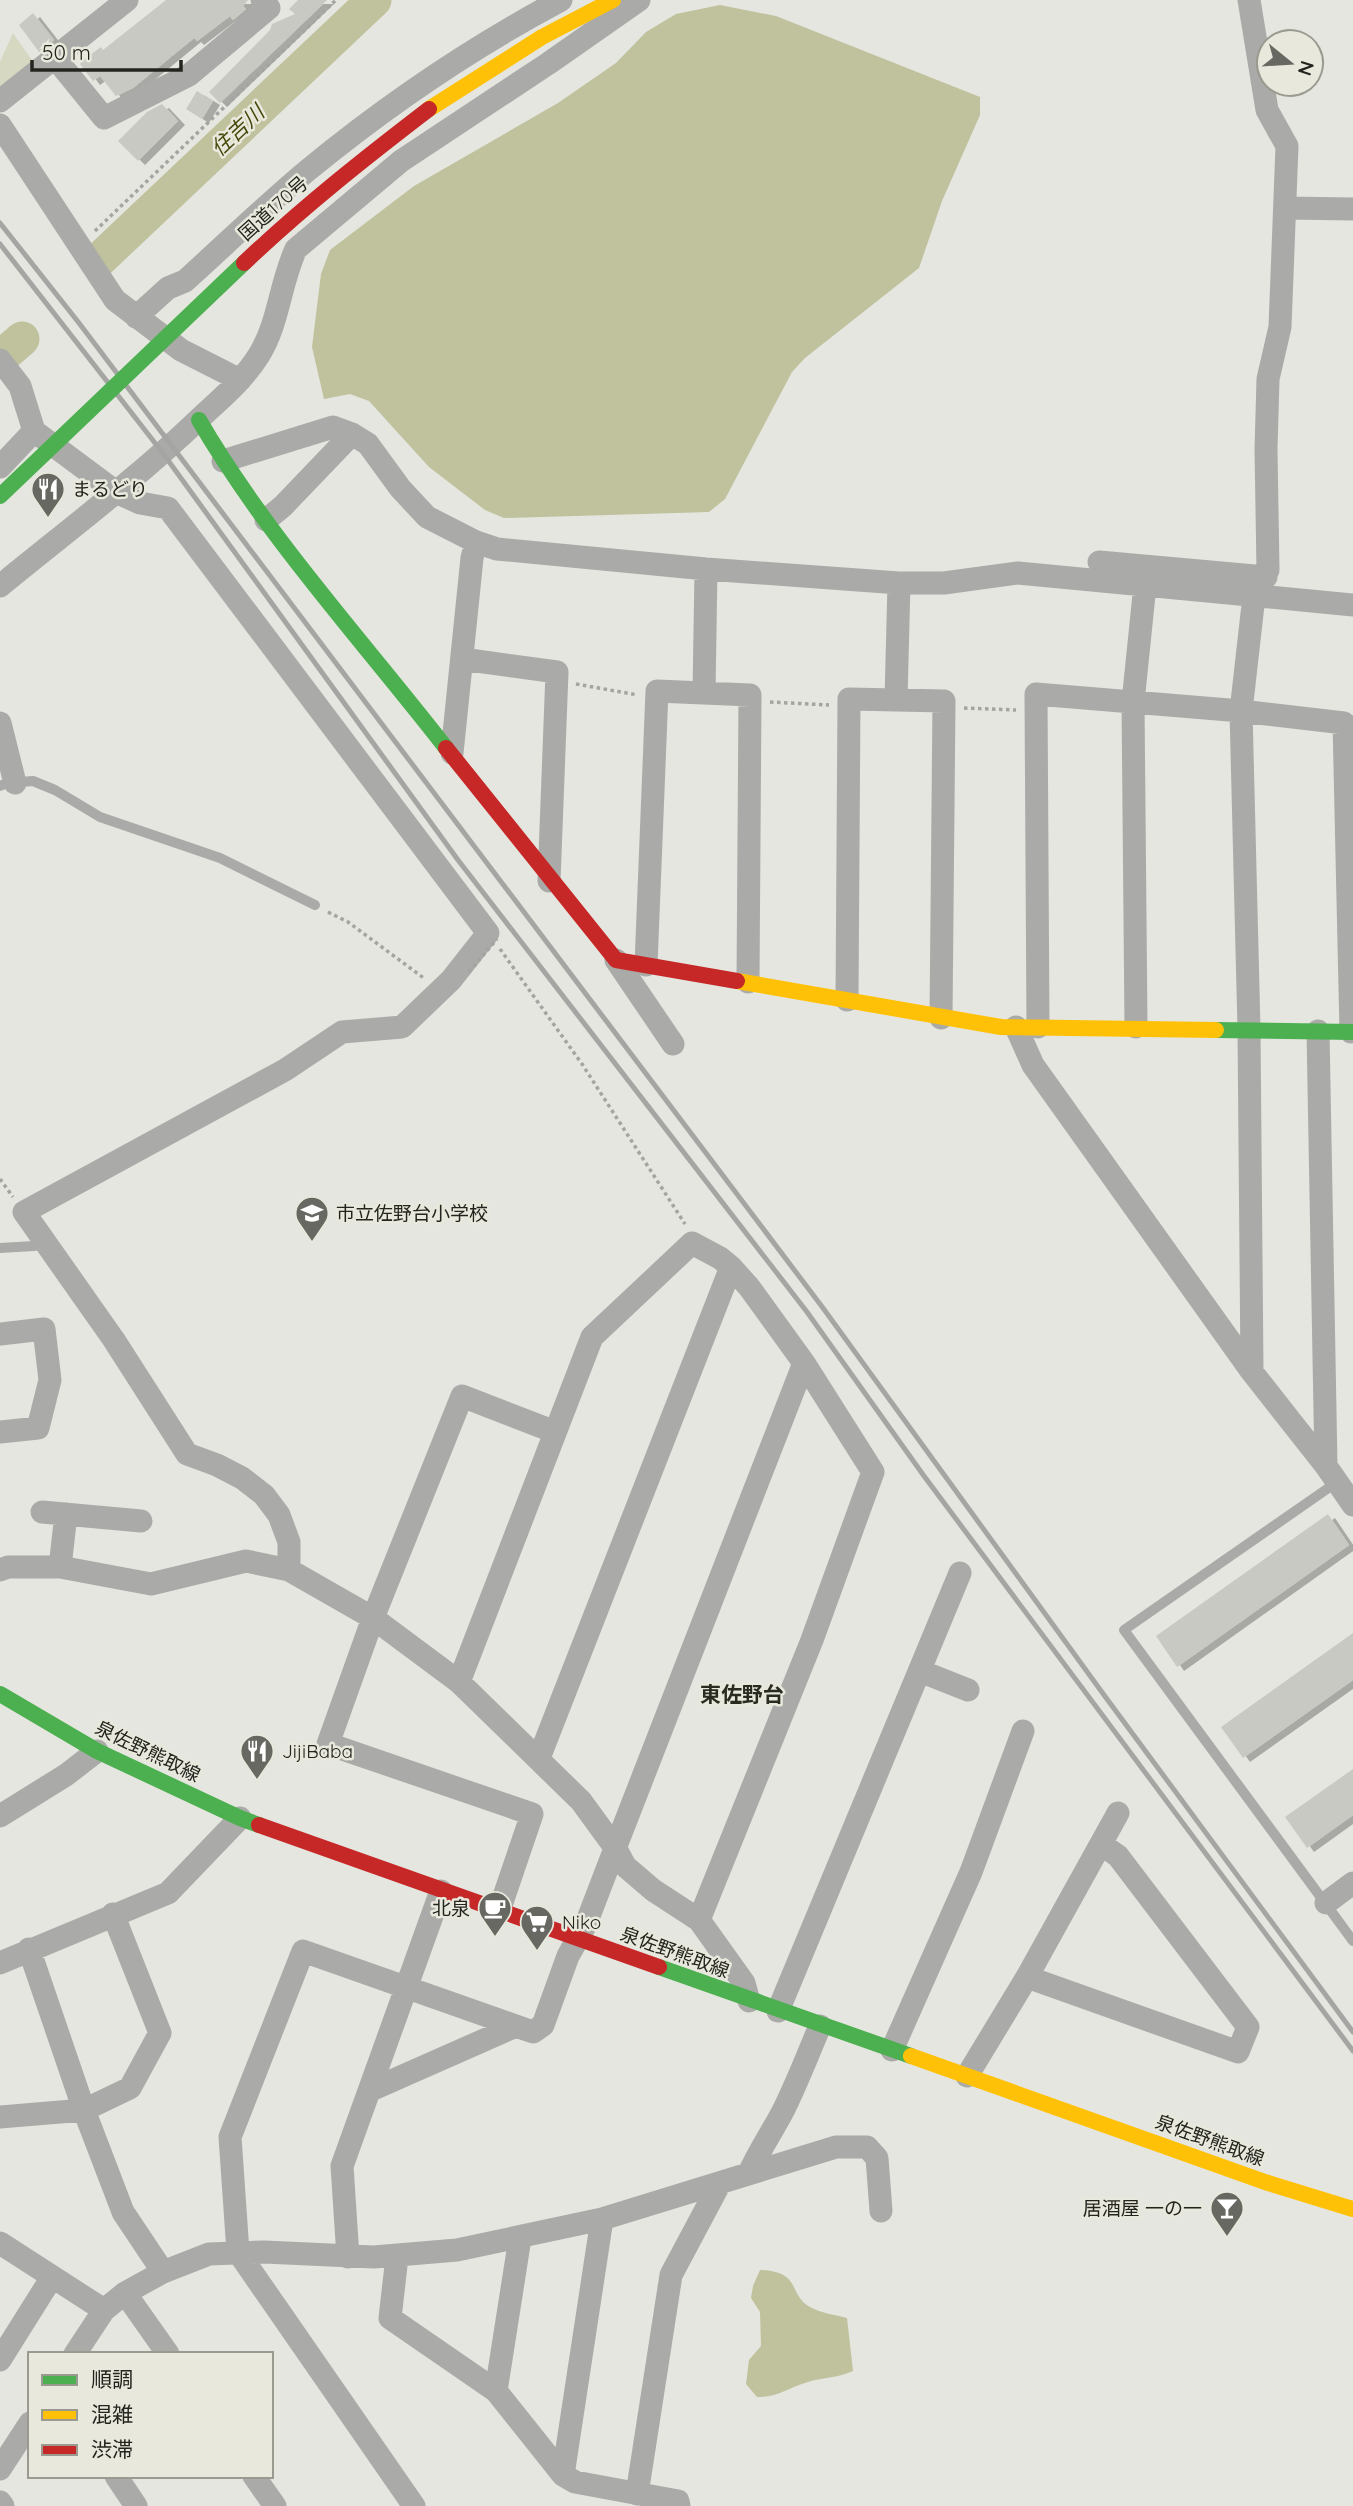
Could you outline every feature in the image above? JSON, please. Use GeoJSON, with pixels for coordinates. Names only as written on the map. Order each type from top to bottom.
{"type":"FeatureCollection","features":[{"type":"Feature","properties":{"kind":"main road","name":"国道170号"},"geometry":{"type":"LineString","coordinates":[[0,496],[285,224],[347,171],[429,109],[500,63],[592,9],[613,0]]}},
{"type":"Feature","properties":{"kind":"main road"},"geometry":{"type":"LineString","coordinates":[[199,419],[223,461],[266,520],[452,753],[549,881],[616,960],[985,1025],[1352,1032]]}},
{"type":"Feature","properties":{"kind":"main road","name":"泉佐野熊取線"},"geometry":{"type":"LineString","coordinates":[[0,1694],[97,1751],[240,1818],[820,2026],[1265,2182],[1353,2209]]}},
{"type":"Feature","properties":{"kind":"street"},"geometry":{"type":"LineString","coordinates":[[0,101],[127,0]]}},
{"type":"Feature","properties":{"kind":"street"},"geometry":{"type":"LineString","coordinates":[[56,59],[104,118],[189,75],[269,8],[262,0]]}},
{"type":"Feature","properties":{"kind":"street"},"geometry":{"type":"LineString","coordinates":[[136,317],[168,288],[185,281],[307,171],[360,129],[436,74],[561,0]]}},
{"type":"Feature","properties":{"kind":"street"},"geometry":{"type":"LineString","coordinates":[[0,586],[116,492],[240,380],[260,354],[275,320],[289,264],[296,250],[401,162],[639,0]]}},
{"type":"Feature","properties":{"kind":"street"},"geometry":{"type":"LineString","coordinates":[[1249,0],[1267,110],[1287,146],[1280,327],[1268,379],[1268,570],[1260,586],[1241,711],[1252,1372]]}},
{"type":"Feature","properties":{"kind":"street"},"geometry":{"type":"LineString","coordinates":[[0,125],[76,245],[115,300],[181,350],[240,380]]}},
{"type":"Feature","properties":{"kind":"street"},"geometry":{"type":"LineString","coordinates":[[1286,208],[1353,209]]}},
{"type":"Feature","properties":{"kind":"street"},"geometry":{"type":"LineString","coordinates":[[6,366],[20,386],[34,431],[116,492],[140,503],[168,509],[492,936],[441,991],[402,1027],[342,1032],[285,1070],[24,1212],[114,1340],[187,1454],[218,1465],[242,1478],[264,1495],[279,1515],[289,1542],[289,1570]]}},
{"type":"Feature","properties":{"kind":"street"},"geometry":{"type":"LineString","coordinates":[[223,461],[332,427],[352,434],[368,444],[400,488],[427,517],[476,542],[497,549],[706,569],[899,583],[944,583],[1018,573],[1145,585],[1260,586]]}},
{"type":"Feature","properties":{"kind":"street"},"geometry":{"type":"LineString","coordinates":[[0,467],[34,431]]}},
{"type":"Feature","properties":{"kind":"street"},"geometry":{"type":"LineString","coordinates":[[266,520],[283,506],[352,434]]}},
{"type":"Feature","properties":{"kind":"street"},"geometry":{"type":"LineString","coordinates":[[452,753],[472,558],[476,542]]}},
{"type":"Feature","properties":{"kind":"street"},"geometry":{"type":"LineString","coordinates":[[1099,562],[1260,586],[1353,605]]}},
{"type":"Feature","properties":{"kind":"street"},"geometry":{"type":"LineString","coordinates":[[704,692],[706,569]]}},
{"type":"Feature","properties":{"kind":"street"},"geometry":{"type":"LineString","coordinates":[[895,700],[899,583]]}},
{"type":"Feature","properties":{"kind":"street"},"geometry":{"type":"LineString","coordinates":[[1136,1027],[1133,702],[1145,585]]}},
{"type":"Feature","properties":{"kind":"street"},"geometry":{"type":"LineString","coordinates":[[461,659],[557,672],[549,881]]}},
{"type":"Feature","properties":{"kind":"street"},"geometry":{"type":"LineString","coordinates":[[646,965],[657,691],[750,695],[748,982]]}},
{"type":"Feature","properties":{"kind":"street"},"geometry":{"type":"LineString","coordinates":[[1352,1032],[1344,723],[1241,711],[1036,694],[1027,1027],[1033,1065],[1252,1372],[1353,1505]]}},
{"type":"Feature","properties":{"kind":"street"},"geometry":{"type":"LineString","coordinates":[[847,1000],[849,699],[944,701],[941,1018]]}},
{"type":"Feature","properties":{"kind":"street"},"geometry":{"type":"LineString","coordinates":[[0,723],[7,784]]}},
{"type":"Feature","properties":{"kind":"street"},"geometry":{"type":"LineString","coordinates":[[616,960],[673,1044]]}},
{"type":"Feature","properties":{"kind":"street"},"geometry":{"type":"LineString","coordinates":[[1318,1031],[1331,1474]]}},
{"type":"Feature","properties":{"kind":"street"},"geometry":{"type":"LineString","coordinates":[[459,1682],[592,1337],[692,1243],[720,1258],[749,1287],[804,1363],[873,1472],[812,1640],[699,1920]]}},
{"type":"Feature","properties":{"kind":"street"},"geometry":{"type":"LineString","coordinates":[[539,1758],[731,1267]]}},
{"type":"Feature","properties":{"kind":"street"},"geometry":{"type":"LineString","coordinates":[[0,1334],[44,1329],[50,1380],[38,1428],[0,1432]]}},
{"type":"Feature","properties":{"kind":"street"},"geometry":{"type":"LineString","coordinates":[[414,2506],[238,2252],[230,2137],[303,1951],[533,2032],[543,2025],[568,1956],[586,1924],[616,1849],[804,1363]]}},
{"type":"Feature","properties":{"kind":"street"},"geometry":{"type":"LineString","coordinates":[[499,1911],[532,1814],[328,1744],[373,1618],[462,1396],[555,1432]]}},
{"type":"Feature","properties":{"kind":"street"},"geometry":{"type":"LineString","coordinates":[[42,1512],[141,1521]]}},
{"type":"Feature","properties":{"kind":"street"},"geometry":{"type":"LineString","coordinates":[[60,1567],[66,1514]]}},
{"type":"Feature","properties":{"kind":"street"},"geometry":{"type":"LineString","coordinates":[[0,1570],[8,1567],[60,1567],[151,1584],[246,1561],[289,1570],[373,1618],[459,1682],[581,1801],[625,1866],[653,1890],[699,1920],[744,1983],[749,2001]]}},
{"type":"Feature","properties":{"kind":"street"},"geometry":{"type":"LineString","coordinates":[[778,2011],[960,1573]]}},
{"type":"Feature","properties":{"kind":"street"},"geometry":{"type":"LineString","coordinates":[[920,1671],[968,1690]]}},
{"type":"Feature","properties":{"kind":"street"},"geometry":{"type":"LineString","coordinates":[[892,2050],[971,1872],[1023,1731]]}},
{"type":"Feature","properties":{"kind":"street"},"geometry":{"type":"LineString","coordinates":[[0,1816],[66,1775],[97,1751]]}},
{"type":"Feature","properties":{"kind":"street"},"geometry":{"type":"LineString","coordinates":[[967,2076],[1027,1977],[1118,1813]]}},
{"type":"Feature","properties":{"kind":"street"},"geometry":{"type":"LineString","coordinates":[[0,1963],[168,1893],[240,1818]]}},
{"type":"Feature","properties":{"kind":"street"},"geometry":{"type":"LineString","coordinates":[[1027,1977],[1238,2052],[1248,2027],[1118,1856],[1101,1844]]}},
{"type":"Feature","properties":{"kind":"street"},"geometry":{"type":"LineString","coordinates":[[1326,1903],[1353,1883]]}},
{"type":"Feature","properties":{"kind":"street"},"geometry":{"type":"LineString","coordinates":[[348,2257],[342,2166],[441,1891]]}},
{"type":"Feature","properties":{"kind":"street"},"geometry":{"type":"LineString","coordinates":[[0,2116],[84,2110],[130,2088],[160,2033],[113,1914]]}},
{"type":"Feature","properties":{"kind":"street"},"geometry":{"type":"LineString","coordinates":[[29,1949],[84,2110],[123,2212],[163,2272]]}},
{"type":"Feature","properties":{"kind":"street"},"geometry":{"type":"LineString","coordinates":[[370,2090],[516,2026]]}},
{"type":"Feature","properties":{"kind":"street"},"geometry":{"type":"LineString","coordinates":[[749,2173],[761,2146],[793,2091],[820,2026]]}},
{"type":"Feature","properties":{"kind":"street"},"geometry":{"type":"LineString","coordinates":[[76,2352],[104,2309],[125,2293],[163,2272],[209,2254],[238,2252],[397,2257],[457,2250],[602,2219],[836,2147],[867,2147],[877,2158],[881,2211]]}},
{"type":"Feature","properties":{"kind":"street"},"geometry":{"type":"LineString","coordinates":[[637,2494],[671,2275],[720,2183]]}},
{"type":"Feature","properties":{"kind":"street"},"geometry":{"type":"LineString","coordinates":[[563,2474],[602,2219]]}},
{"type":"Feature","properties":{"kind":"street"},"geometry":{"type":"LineString","coordinates":[[496,2391],[520,2238]]}},
{"type":"Feature","properties":{"kind":"street"},"geometry":{"type":"LineString","coordinates":[[0,2243],[104,2309]]}},
{"type":"Feature","properties":{"kind":"street"},"geometry":{"type":"LineString","coordinates":[[397,2257],[390,2318],[496,2391],[563,2474],[575,2482],[678,2501],[679,2506]]}},
{"type":"Feature","properties":{"kind":"street"},"geometry":{"type":"LineString","coordinates":[[0,2360],[52,2277]]}},
{"type":"Feature","properties":{"kind":"street"},"geometry":{"type":"LineString","coordinates":[[125,2293],[167,2352]]}},
{"type":"Feature","properties":{"kind":"street"},"geometry":{"type":"LineString","coordinates":[[0,2469],[28,2426]]}},
{"type":"Feature","properties":{"kind":"street"},"geometry":{"type":"LineString","coordinates":[[117,2478],[136,2506]]}},
{"type":"Feature","properties":{"kind":"street"},"geometry":{"type":"LineString","coordinates":[[255,2478],[275,2506]]}},
{"type":"Feature","properties":{"kind":"lane"},"geometry":{"type":"LineString","coordinates":[[7,784],[33,782],[55,790],[100,817],[220,858],[315,905]]}},
{"type":"Feature","properties":{"kind":"lane"},"geometry":{"type":"LineString","coordinates":[[0,1248],[34,1246],[45,1242]]}},
{"type":"Feature","properties":{"kind":"lane"},"geometry":{"type":"LineString","coordinates":[[1331,1474],[1124,1630],[1353,1941]]}},
{"type":"Feature","properties":{"kind":"path"},"geometry":{"type":"LineString","coordinates":[[76,245],[87,238],[336,0]]}},
{"type":"Feature","properties":{"kind":"path"},"geometry":{"type":"LineString","coordinates":[[557,680],[657,698]]}},
{"type":"Feature","properties":{"kind":"path"},"geometry":{"type":"LineString","coordinates":[[750,701],[848,706]]}},
{"type":"Feature","properties":{"kind":"path"},"geometry":{"type":"LineString","coordinates":[[944,707],[1035,711]]}},
{"type":"Feature","properties":{"kind":"path"},"geometry":{"type":"LineString","coordinates":[[315,905],[348,922],[441,991]]}},
{"type":"Feature","properties":{"kind":"path"},"geometry":{"type":"LineString","coordinates":[[469,972],[492,936],[582,1065],[690,1231],[692,1243]]}},
{"type":"Feature","properties":{"kind":"shaded area"},"geometry":{"type":"Polygon","coordinates":[[[720,5],[776,16],[980,97],[980,115],[942,201],[919,268],[805,358],[792,372],[725,499],[709,512],[504,518],[485,510],[429,467],[369,401],[350,394],[324,399],[312,347],[321,274],[330,250],[414,186],[558,103],[616,63],[646,32],[676,14],[720,5]]]}},
{"type":"Feature","properties":{"kind":"shaded area"},"geometry":{"type":"Polygon","coordinates":[[[13,33],[34,63],[0,90],[0,62],[13,33]]]}},
{"type":"Feature","properties":{"kind":"shaded area"},"geometry":{"type":"Polygon","coordinates":[[[760,2270],[774,2272],[789,2279],[803,2302],[810,2307],[847,2318],[853,2371],[757,2397],[746,2384],[749,2360],[761,2346],[760,2312],[751,2298],[760,2270]]]}},
{"type":"Feature","properties":{"kind":"building"},"geometry":{"type":"Polygon","coordinates":[[[166,0],[248,0],[243,6],[246,9],[233,20],[230,16],[197,41],[194,38],[133,88],[116,96],[100,76],[93,81],[80,64],[82,61],[101,47],[103,50],[166,0]]]}},
{"type":"Feature","properties":{"kind":"building"},"geometry":{"type":"Polygon","coordinates":[[[298,0],[327,0],[220,103],[209,92],[270,30],[272,24],[295,14],[289,9],[298,0]]]}},
{"type":"Feature","properties":{"kind":"building"},"geometry":{"type":"Polygon","coordinates":[[[33,13],[54,40],[39,52],[19,25],[33,13]]]}},
{"type":"Feature","properties":{"kind":"building"},"geometry":{"type":"Polygon","coordinates":[[[197,91],[213,101],[202,119],[186,109],[197,91]]]}},
{"type":"Feature","properties":{"kind":"building"},"geometry":{"type":"Polygon","coordinates":[[[162,104],[178,121],[138,161],[118,141],[147,112],[162,104]]]}},
{"type":"Feature","properties":{"kind":"building"},"geometry":{"type":"Polygon","coordinates":[[[1328,1514],[1349,1545],[1177,1667],[1156,1636],[1328,1514]]]}},
{"type":"Feature","properties":{"kind":"building"},"geometry":{"type":"Polygon","coordinates":[[[1353,1633],[1353,1680],[1243,1758],[1221,1727],[1353,1633]]]}},
{"type":"Feature","properties":{"kind":"building"},"geometry":{"type":"Polygon","coordinates":[[[1353,1769],[1353,1815],[1307,1848],[1285,1817],[1353,1769]]]}},
{"type":"Feature","properties":{"kind":"waterway","name":"住吉川"},"geometry":{"type":"LineString","coordinates":[[99,260],[374,0]]}},
{"type":"Feature","properties":{"kind":"waterway","name":"住吉川"},"geometry":{"type":"LineString","coordinates":[[0,358],[22,339]]}},
{"type":"Feature","properties":{"kind":"railway"},"geometry":{"type":"LineString","coordinates":[[0,223],[79,323],[823,1308],[1353,2032]]}},
{"type":"Feature","properties":{"kind":"railway"},"geometry":{"type":"LineString","coordinates":[[0,244],[162,452],[458,860],[807,1312],[924,1476],[1353,2051]]}},
{"type":"Feature","properties":{"kind":"traffic: fast"},"geometry":{"type":"LineString","coordinates":[[0,496],[244,263]]}},
{"type":"Feature","properties":{"kind":"traffic: fast"},"geometry":{"type":"LineString","coordinates":[[199,420],[226,464],[285,547],[446,748]]}},
{"type":"Feature","properties":{"kind":"traffic: fast"},"geometry":{"type":"LineString","coordinates":[[1216,1030],[1353,1032]]}},
{"type":"Feature","properties":{"kind":"traffic: fast"},"geometry":{"type":"LineString","coordinates":[[0,1694],[97,1751],[259,1825]]}},
{"type":"Feature","properties":{"kind":"traffic: fast"},"geometry":{"type":"LineString","coordinates":[[659,1967],[911,2056]]}},
{"type":"Feature","properties":{"kind":"traffic: slow"},"geometry":{"type":"LineString","coordinates":[[429,109],[542,37],[613,0]]}},
{"type":"Feature","properties":{"kind":"traffic: slow"},"geometry":{"type":"LineString","coordinates":[[737,981],[1001,1027],[1216,1030]]}},
{"type":"Feature","properties":{"kind":"traffic: slow"},"geometry":{"type":"LineString","coordinates":[[911,2056],[1265,2182],[1353,2209]]}},
{"type":"Feature","properties":{"kind":"traffic: jam"},"geometry":{"type":"LineString","coordinates":[[244,263],[335,183],[429,109]]}},
{"type":"Feature","properties":{"kind":"traffic: jam"},"geometry":{"type":"LineString","coordinates":[[446,748],[616,960],[737,981]]}},
{"type":"Feature","properties":{"kind":"traffic: jam"},"geometry":{"type":"LineString","coordinates":[[259,1825],[659,1967]]}},
{"type":"Feature","properties":{"kind":"place","name":"まるどり"},"geometry":{"type":"Point","coordinates":[48,519]}},
{"type":"Feature","properties":{"kind":"place","name":"市立佐野台小学校"},"geometry":{"type":"Point","coordinates":[312,1243]}},
{"type":"Feature","properties":{"kind":"place","name":"JijiBaba"},"geometry":{"type":"Point","coordinates":[257,1781]}},
{"type":"Feature","properties":{"kind":"place","name":"北泉"},"geometry":{"type":"Point","coordinates":[495,1938]}},
{"type":"Feature","properties":{"kind":"place","name":"Niko"},"geometry":{"type":"Point","coordinates":[537,1952]}},
{"type":"Feature","properties":{"kind":"place","name":"居酒屋 一の一"},"geometry":{"type":"Point","coordinates":[1227,2238]}},
{"type":"Feature","properties":{"kind":"district","name":"東佐野台"},"geometry":{"type":"Point","coordinates":[742,1694]}}]}
